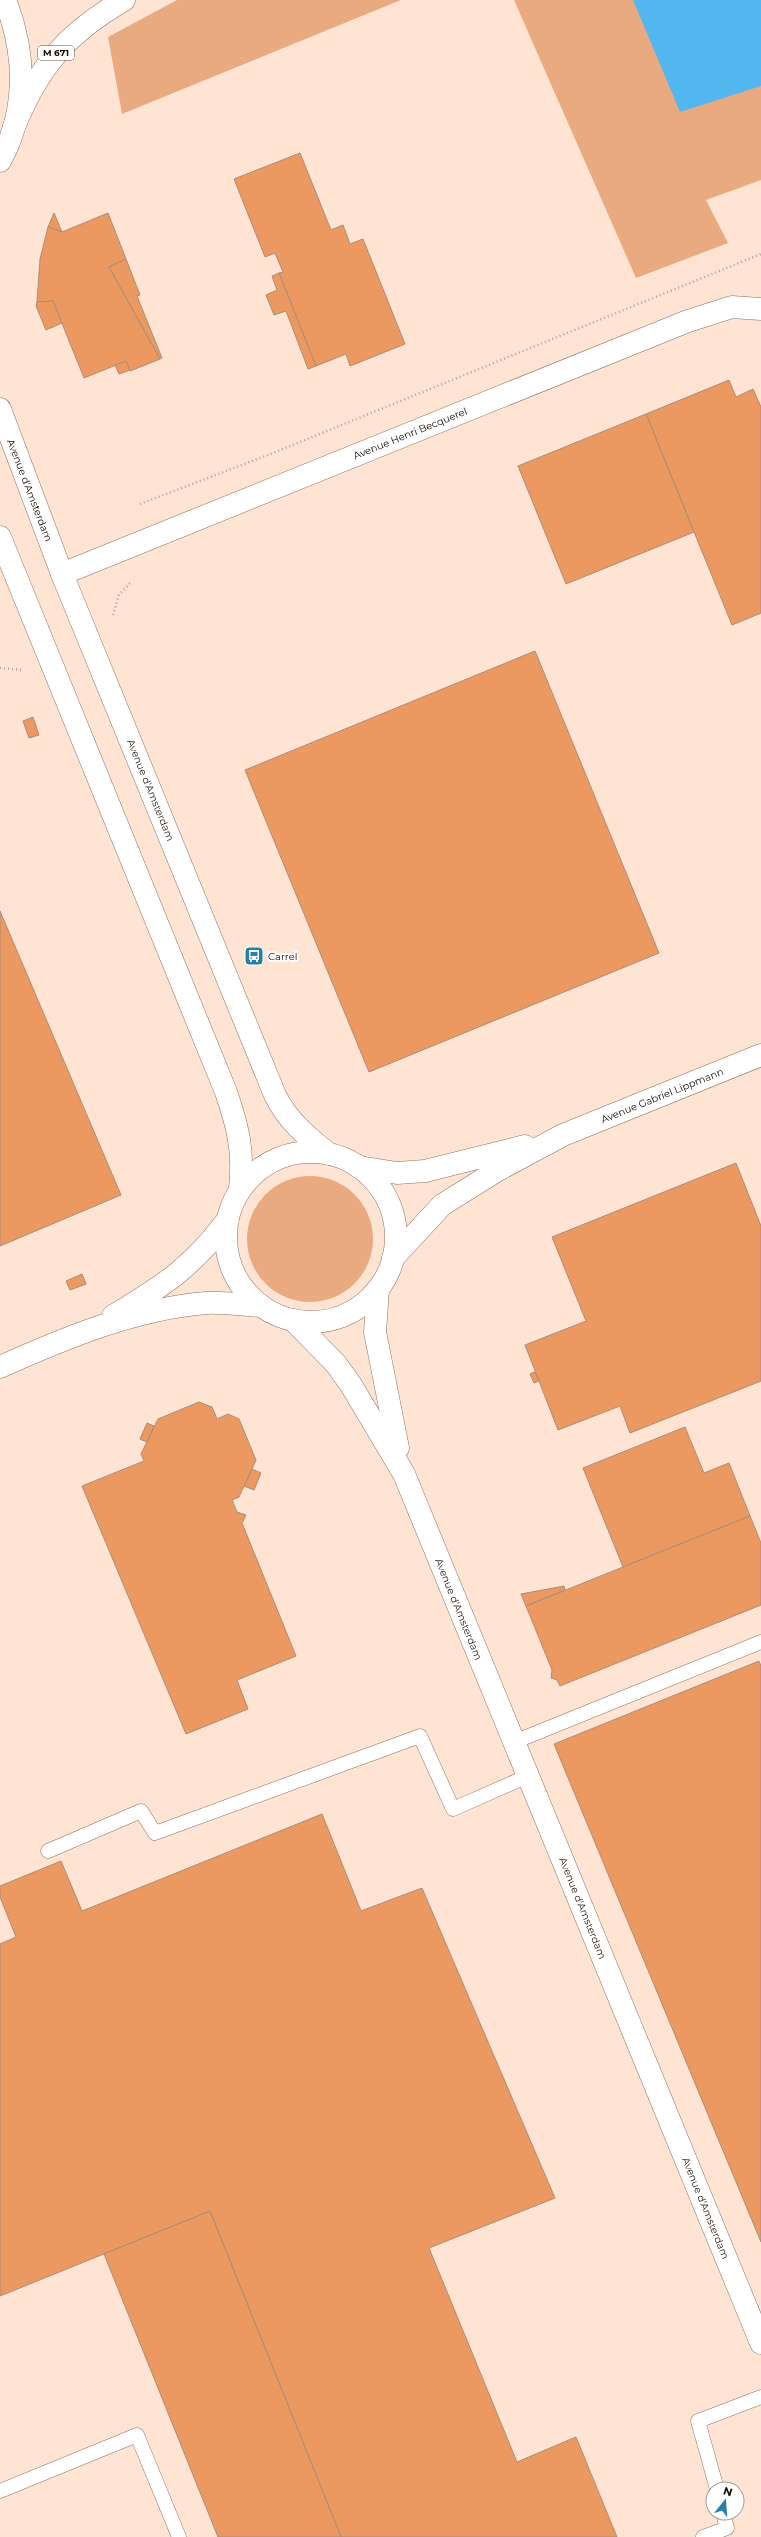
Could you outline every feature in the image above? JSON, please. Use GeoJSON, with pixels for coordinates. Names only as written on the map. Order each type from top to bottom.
{"type":"FeatureCollection","features":[{"type":"Feature","properties":{"kind":"street"},"geometry":{"type":"LineString","coordinates":[[0,161],[14,127],[20,103],[22,71],[17,34],[5,0]]}},
{"type":"Feature","properties":{"kind":"street","name":"M 671"},"geometry":{"type":"LineString","coordinates":[[14,127],[26,99],[56,53],[87,23],[124,0]]}},
{"type":"Feature","properties":{"kind":"street","name":"Avenue Henri Becquerel"},"geometry":{"type":"LineString","coordinates":[[62,574],[688,320],[732,307],[761,309]]}},
{"type":"Feature","properties":{"kind":"street","name":"Avenue d'Amsterdam"},"geometry":{"type":"LineString","coordinates":[[0,409],[62,574],[278,1100],[302,1132],[329,1154]]}},
{"type":"Feature","properties":{"kind":"street"},"geometry":{"type":"LineString","coordinates":[[1,543],[224,1086],[240,1134],[242,1166],[240,1189]]}},
{"type":"Feature","properties":{"kind":"street","name":"Avenue Gabriel Lippmann"},"geometry":{"type":"LineString","coordinates":[[393,1258],[442,1205],[498,1170],[563,1135],[761,1055]]}},
{"type":"Feature","properties":{"kind":"street","name":"Avenue Gabriel Lippmann"},"geometry":{"type":"LineString","coordinates":[[359,1167],[397,1173],[425,1171],[563,1135]]}},
{"type":"Feature","properties":{"kind":"street"},"geometry":{"type":"LineString","coordinates":[[307,1152],[329,1154],[340,1156],[359,1167],[378,1184],[391,1207],[396,1232],[393,1258],[388,1274],[378,1289],[355,1310],[335,1319],[314,1322],[293,1320],[276,1315],[261,1306],[243,1289],[232,1269],[226,1246],[226,1222],[230,1208],[240,1189],[264,1165],[285,1155],[307,1152]]}},
{"type":"Feature","properties":{"kind":"street"},"geometry":{"type":"LineString","coordinates":[[0,1367],[94,1328],[155,1291],[183,1271],[206,1248],[226,1222]]}},
{"type":"Feature","properties":{"kind":"street","name":"Avenue d'Amsterdam"},"geometry":{"type":"LineString","coordinates":[[378,1289],[375,1332],[384,1387],[404,1474]]}},
{"type":"Feature","properties":{"kind":"street"},"geometry":{"type":"LineString","coordinates":[[94,1328],[188,1306],[222,1303],[261,1306]]}},
{"type":"Feature","properties":{"kind":"street","name":"Avenue d'Amsterdam"},"geometry":{"type":"LineString","coordinates":[[293,1320],[336,1364],[352,1385],[404,1474],[761,2343]]}},
{"type":"Feature","properties":{"kind":"lane"},"geometry":{"type":"LineString","coordinates":[[514,1742],[761,1642]]}},
{"type":"Feature","properties":{"kind":"lane"},"geometry":{"type":"LineString","coordinates":[[48,1851],[141,1811],[155,1833],[420,1736],[453,1809],[528,1776]]}},
{"type":"Feature","properties":{"kind":"lane"},"geometry":{"type":"LineString","coordinates":[[715,2481],[698,2421],[761,2397]]}},
{"type":"Feature","properties":{"kind":"lane"},"geometry":{"type":"LineString","coordinates":[[0,2491],[136,2435],[179,2537]]}},
{"type":"Feature","properties":{"kind":"lane"},"geometry":{"type":"LineString","coordinates":[[703,2537],[727,2528],[725,2521]]}},
{"type":"Feature","properties":{"kind":"path"},"geometry":{"type":"LineString","coordinates":[[140,504],[273,453],[761,254]]}},
{"type":"Feature","properties":{"kind":"path"},"geometry":{"type":"LineString","coordinates":[[114,622],[113,609],[119,595],[134,580]]}},
{"type":"Feature","properties":{"kind":"shaded area"},"geometry":{"type":"Polygon","coordinates":[[[177,0],[401,0],[122,114],[108,37],[177,0]]]}},
{"type":"Feature","properties":{"kind":"shaded area"},"geometry":{"type":"Polygon","coordinates":[[[514,0],[761,0],[761,180],[706,200],[728,243],[636,278],[514,0]]]}},
{"type":"Feature","properties":{"kind":"shaded area"},"geometry":{"type":"Polygon","coordinates":[[[316,1176],[340,1184],[350,1190],[359,1199],[368,1215],[372,1227],[372,1251],[368,1263],[359,1279],[350,1288],[334,1297],[322,1301],[304,1302],[280,1294],[270,1288],[261,1279],[252,1263],[248,1251],[247,1233],[255,1209],[261,1199],[270,1190],[286,1181],[298,1177],[316,1176]]]}},
{"type":"Feature","properties":{"kind":"water"},"geometry":{"type":"Polygon","coordinates":[[[633,0],[761,0],[761,86],[680,112],[633,0]]]}},
{"type":"Feature","properties":{"kind":"building"},"geometry":{"type":"Polygon","coordinates":[[[300,153],[331,230],[343,225],[350,244],[363,239],[405,344],[350,366],[346,354],[316,366],[279,273],[283,272],[275,253],[265,257],[234,179],[300,153]]]}},
{"type":"Feature","properties":{"kind":"building"},"geometry":{"type":"Polygon","coordinates":[[[54,213],[62,232],[48,227],[54,213]]]}},
{"type":"Feature","properties":{"kind":"building"},"geometry":{"type":"Polygon","coordinates":[[[108,213],[126,259],[109,267],[160,359],[130,371],[126,361],[84,378],[53,301],[37,302],[40,259],[48,227],[62,232],[108,213]]]}},
{"type":"Feature","properties":{"kind":"building"},"geometry":{"type":"Polygon","coordinates":[[[126,259],[140,295],[137,296],[162,358],[160,359],[109,267],[126,259]]]}},
{"type":"Feature","properties":{"kind":"building"},"geometry":{"type":"Polygon","coordinates":[[[279,273],[316,366],[308,369],[286,311],[274,315],[266,295],[277,290],[272,276],[279,273]]]}},
{"type":"Feature","properties":{"kind":"building"},"geometry":{"type":"Polygon","coordinates":[[[53,301],[62,323],[46,330],[36,306],[37,302],[53,301]]]}},
{"type":"Feature","properties":{"kind":"building"},"geometry":{"type":"Polygon","coordinates":[[[126,361],[130,370],[119,374],[115,365],[126,361]]]}},
{"type":"Feature","properties":{"kind":"building"},"geometry":{"type":"Polygon","coordinates":[[[729,380],[736,397],[753,389],[761,407],[761,613],[732,625],[646,414],[729,380]]]}},
{"type":"Feature","properties":{"kind":"building"},"geometry":{"type":"Polygon","coordinates":[[[646,414],[694,532],[566,584],[518,466],[646,414]]]}},
{"type":"Feature","properties":{"kind":"building"},"geometry":{"type":"Polygon","coordinates":[[[535,651],[659,953],[369,1072],[245,770],[535,651]]]}},
{"type":"Feature","properties":{"kind":"building"},"geometry":{"type":"Polygon","coordinates":[[[33,717],[39,735],[29,738],[23,721],[33,717]]]}},
{"type":"Feature","properties":{"kind":"building"},"geometry":{"type":"Polygon","coordinates":[[[0,911],[121,1195],[0,1246],[0,911]]]}},
{"type":"Feature","properties":{"kind":"building"},"geometry":{"type":"Polygon","coordinates":[[[736,1163],[761,1226],[761,1381],[630,1433],[620,1406],[558,1430],[525,1345],[586,1321],[552,1237],[736,1163]]]}},
{"type":"Feature","properties":{"kind":"building"},"geometry":{"type":"Polygon","coordinates":[[[82,1274],[86,1284],[70,1290],[66,1281],[82,1274]]]}},
{"type":"Feature","properties":{"kind":"building"},"geometry":{"type":"Polygon","coordinates":[[[535,1372],[539,1381],[534,1383],[530,1374],[535,1372]]]}},
{"type":"Feature","properties":{"kind":"building"},"geometry":{"type":"Polygon","coordinates":[[[199,1402],[212,1407],[217,1419],[228,1414],[239,1419],[256,1460],[239,1497],[232,1500],[237,1512],[246,1515],[242,1523],[296,1656],[237,1680],[248,1709],[186,1734],[82,1486],[144,1461],[141,1454],[158,1419],[199,1402]]]}},
{"type":"Feature","properties":{"kind":"building"},"geometry":{"type":"Polygon","coordinates":[[[147,1423],[154,1426],[147,1442],[140,1439],[147,1423]]]}},
{"type":"Feature","properties":{"kind":"building"},"geometry":{"type":"Polygon","coordinates":[[[685,1427],[704,1473],[729,1463],[750,1516],[623,1567],[583,1468],[685,1427]]]}},
{"type":"Feature","properties":{"kind":"building"},"geometry":{"type":"Polygon","coordinates":[[[252,1469],[261,1473],[254,1490],[244,1486],[252,1469]]]}},
{"type":"Feature","properties":{"kind":"building"},"geometry":{"type":"Polygon","coordinates":[[[750,1516],[761,1543],[761,1605],[560,1686],[557,1680],[551,1678],[552,1670],[526,1606],[750,1516]]]}},
{"type":"Feature","properties":{"kind":"building"},"geometry":{"type":"Polygon","coordinates":[[[564,1586],[565,1590],[526,1606],[521,1594],[564,1586]]]}},
{"type":"Feature","properties":{"kind":"building"},"geometry":{"type":"Polygon","coordinates":[[[759,1661],[761,1666],[761,2242],[554,1744],[759,1661]]]}},
{"type":"Feature","properties":{"kind":"building"},"geometry":{"type":"Polygon","coordinates":[[[322,1814],[361,1911],[422,1888],[555,2198],[429,2248],[517,2462],[576,2437],[617,2537],[341,2537],[210,2211],[0,2296],[0,1944],[16,1937],[0,1897],[0,1886],[61,1861],[82,1911],[322,1814]]]}},
{"type":"Feature","properties":{"kind":"building"},"geometry":{"type":"Polygon","coordinates":[[[210,2211],[341,2537],[218,2537],[104,2254],[210,2211]]]}},
{"type":"Feature","properties":{"kind":"place","name":"Carrel"},"geometry":{"type":"Point","coordinates":[254,956]}}]}
